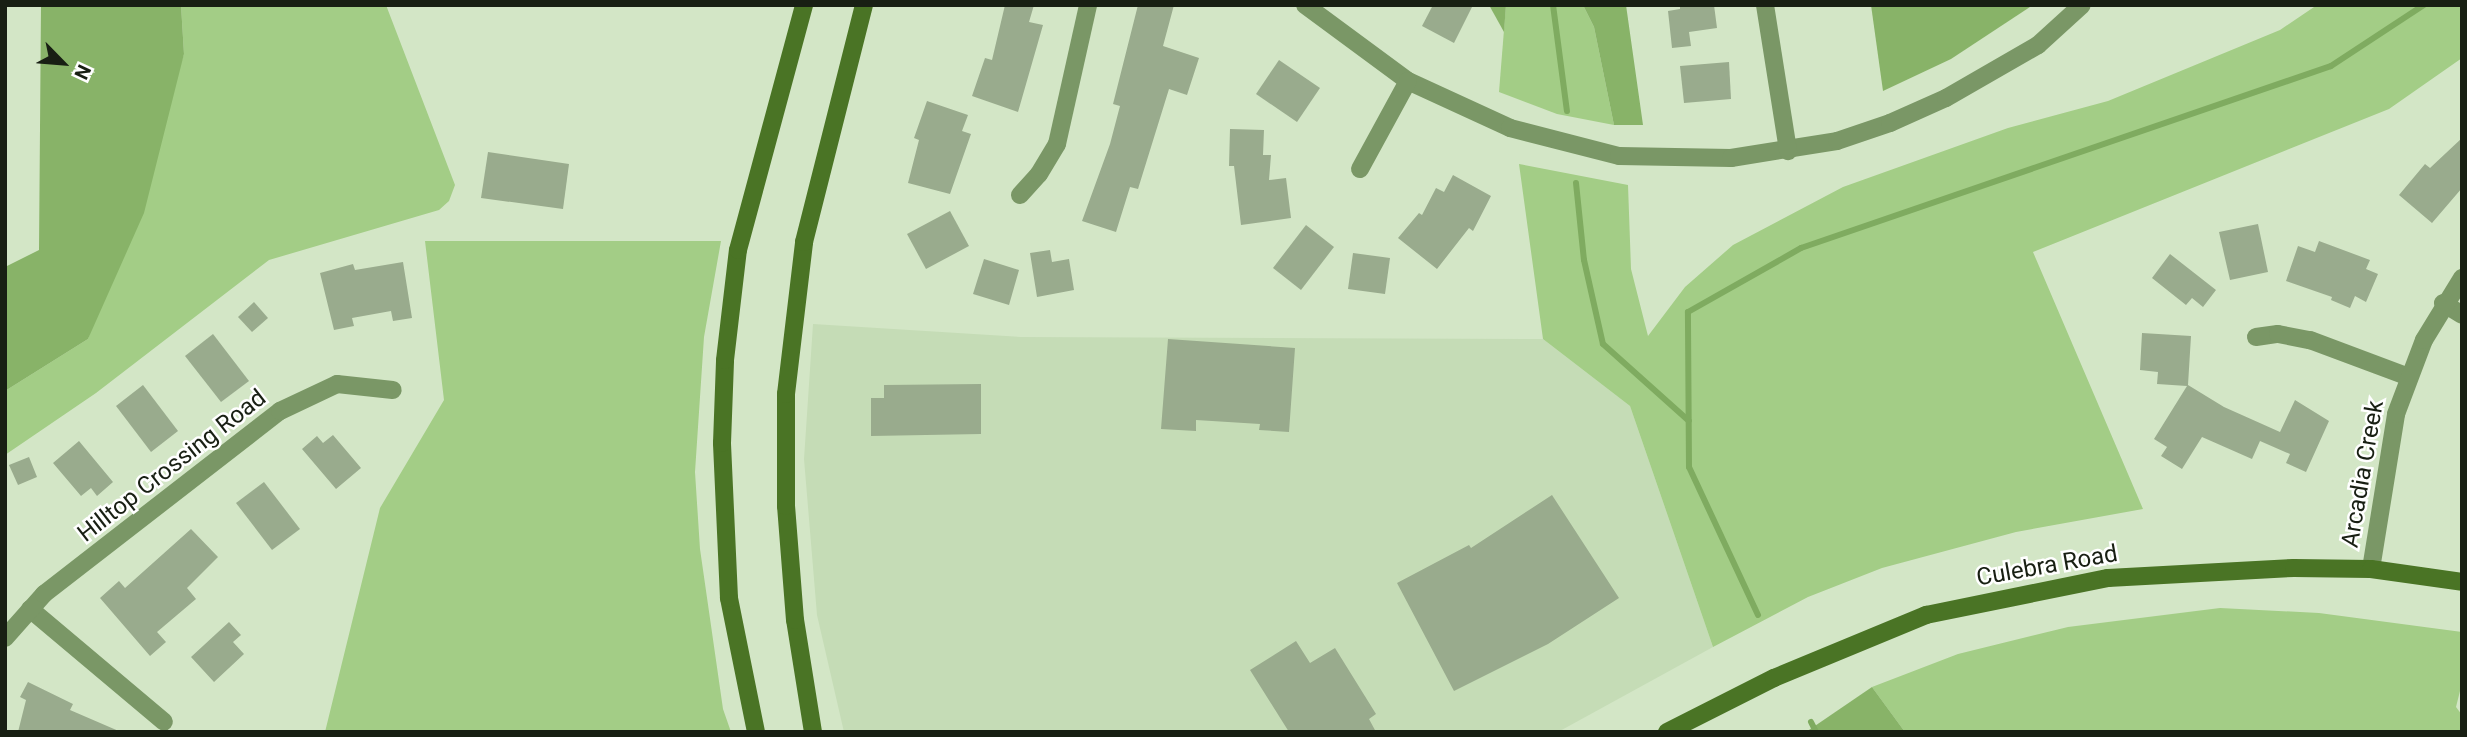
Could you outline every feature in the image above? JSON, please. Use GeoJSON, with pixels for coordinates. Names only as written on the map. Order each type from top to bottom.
{"type":"FeatureCollection","features":[{"type":"Feature","properties":{"kind":"main road"},"geometry":{"type":"LineString","coordinates":[[756,732],[729,598],[722,443],[725,360],[737,250],[804,5]]}},
{"type":"Feature","properties":{"kind":"main road"},"geometry":{"type":"LineString","coordinates":[[813,732],[793,595],[786,506],[786,394],[804,242],[864,5]]}},
{"type":"Feature","properties":{"kind":"main road","name":"Culebra Road"},"geometry":{"type":"LineString","coordinates":[[1667,732],[1844,648],[1926,615],[1974,604],[2167,572],[2371,569],[2462,582]]}},
{"type":"Feature","properties":{"kind":"street"},"geometry":{"type":"LineString","coordinates":[[1020,194],[1040,174],[1057,144],[1088,5]]}},
{"type":"Feature","properties":{"kind":"street"},"geometry":{"type":"LineString","coordinates":[[1305,5],[1408,80],[1510,128],[1619,156],[1731,158],[1788,151],[1837,141],[1947,98],[2038,45],[2082,5]]}},
{"type":"Feature","properties":{"kind":"street"},"geometry":{"type":"LineString","coordinates":[[1765,5],[1788,151]]}},
{"type":"Feature","properties":{"kind":"street"},"geometry":{"type":"LineString","coordinates":[[1360,169],[1408,80]]}},
{"type":"Feature","properties":{"kind":"street","name":"Arcadia Creek"},"geometry":{"type":"LineString","coordinates":[[2371,569],[2386,465],[2409,377],[2443,303],[2462,278]]}},
{"type":"Feature","properties":{"kind":"street"},"geometry":{"type":"LineString","coordinates":[[2443,303],[2462,315]]}},
{"type":"Feature","properties":{"kind":"street"},"geometry":{"type":"LineString","coordinates":[[2256,337],[2278,334],[2310,340],[2409,377]]}},
{"type":"Feature","properties":{"kind":"street","name":"Hilltop Crossing Road"},"geometry":{"type":"LineString","coordinates":[[5,638],[30,609],[134,520],[280,411],[337,384],[393,390]]}},
{"type":"Feature","properties":{"kind":"street"},"geometry":{"type":"LineString","coordinates":[[30,609],[164,722]]}},
{"type":"Feature","properties":{"kind":"shaded area"},"geometry":{"type":"Polygon","coordinates":[[[813,324],[1021,337],[1543,339],[1630,406],[1713,647],[1558,732],[844,732],[817,615],[804,459],[813,324]]]}},
{"type":"Feature","properties":{"kind":"green space"},"geometry":{"type":"Polygon","coordinates":[[[41,5],[181,5],[184,54],[144,213],[88,339],[5,391],[5,267],[39,250],[41,5]]]}},
{"type":"Feature","properties":{"kind":"green space"},"geometry":{"type":"Polygon","coordinates":[[[181,5],[386,5],[455,185],[449,201],[439,210],[269,260],[96,393],[5,455],[5,391],[88,339],[184,54],[181,5]]]}},
{"type":"Feature","properties":{"kind":"green space"},"geometry":{"type":"Polygon","coordinates":[[[1489,5],[1506,5],[1504,32],[1489,5]]]}},
{"type":"Feature","properties":{"kind":"green space"},"geometry":{"type":"Polygon","coordinates":[[[1506,5],[1583,5],[1594,27],[1614,125],[1557,114],[1499,92],[1506,5]]]}},
{"type":"Feature","properties":{"kind":"green space"},"geometry":{"type":"Polygon","coordinates":[[[1583,5],[1626,5],[1643,125],[1614,125],[1594,27],[1583,5]]]}},
{"type":"Feature","properties":{"kind":"green space"},"geometry":{"type":"Polygon","coordinates":[[[1871,5],[2033,5],[1951,59],[1883,91],[1871,5]]]}},
{"type":"Feature","properties":{"kind":"green space"},"geometry":{"type":"Polygon","coordinates":[[[2317,5],[2462,5],[2462,58],[2389,109],[2033,252],[2143,509],[2016,532],[1882,568],[1808,597],[1713,647],[1630,406],[1543,339],[1519,164],[1628,185],[1631,269],[1648,336],[1685,287],[1733,245],[1843,187],[2008,128],[2108,101],[2280,30],[2317,5]]]}},
{"type":"Feature","properties":{"kind":"green space"},"geometry":{"type":"Polygon","coordinates":[[[425,241],[721,241],[704,337],[695,472],[700,549],[723,709],[731,732],[325,732],[380,508],[444,400],[425,241]]]}},
{"type":"Feature","properties":{"kind":"green space"},"geometry":{"type":"Polygon","coordinates":[[[2220,608],[2319,613],[2462,632],[2462,683],[2456,707],[2462,715],[2462,732],[1905,732],[1872,687],[1958,654],[2068,627],[2220,608]]]}},
{"type":"Feature","properties":{"kind":"green space"},"geometry":{"type":"Polygon","coordinates":[[[1872,687],[1905,732],[1806,732],[1872,687]]]}},
{"type":"Feature","properties":{"kind":"building"},"geometry":{"type":"Polygon","coordinates":[[[1005,5],[1034,5],[1029,22],[1043,25],[1018,112],[972,96],[985,58],[992,60],[1005,5]]]}},
{"type":"Feature","properties":{"kind":"building"},"geometry":{"type":"Polygon","coordinates":[[[1138,5],[1174,5],[1163,46],[1199,58],[1187,95],[1169,89],[1138,189],[1130,187],[1116,232],[1082,221],[1110,144],[1120,106],[1113,104],[1138,5]]]}},
{"type":"Feature","properties":{"kind":"building"},"geometry":{"type":"Polygon","coordinates":[[[1433,5],[1473,5],[1454,43],[1422,26],[1433,5]]]}},
{"type":"Feature","properties":{"kind":"building"},"geometry":{"type":"Polygon","coordinates":[[[1680,5],[1714,5],[1717,28],[1689,32],[1691,46],[1672,48],[1668,11],[1680,9],[1680,5]]]}},
{"type":"Feature","properties":{"kind":"building"},"geometry":{"type":"Polygon","coordinates":[[[1279,60],[1320,88],[1297,122],[1256,94],[1279,60]]]}},
{"type":"Feature","properties":{"kind":"building"},"geometry":{"type":"Polygon","coordinates":[[[1729,62],[1731,99],[1684,103],[1680,66],[1729,62]]]}},
{"type":"Feature","properties":{"kind":"building"},"geometry":{"type":"Polygon","coordinates":[[[927,101],[968,115],[962,131],[971,134],[950,194],[908,183],[919,140],[914,138],[927,101]]]}},
{"type":"Feature","properties":{"kind":"building"},"geometry":{"type":"Polygon","coordinates":[[[1230,129],[1264,130],[1263,155],[1271,155],[1269,180],[1286,178],[1291,218],[1241,225],[1234,166],[1229,166],[1230,129]]]}},
{"type":"Feature","properties":{"kind":"building"},"geometry":{"type":"Polygon","coordinates":[[[2462,138],[2462,188],[2432,223],[2399,195],[2425,164],[2430,168],[2462,138]]]}},
{"type":"Feature","properties":{"kind":"building"},"geometry":{"type":"Polygon","coordinates":[[[488,152],[569,164],[563,209],[481,198],[488,152]]]}},
{"type":"Feature","properties":{"kind":"building"},"geometry":{"type":"Polygon","coordinates":[[[1453,175],[1491,196],[1473,231],[1469,228],[1437,269],[1398,238],[1419,213],[1422,215],[1436,188],[1444,192],[1453,175]]]}},
{"type":"Feature","properties":{"kind":"building"},"geometry":{"type":"Polygon","coordinates":[[[950,211],[969,246],[926,269],[907,234],[950,211]]]}},
{"type":"Feature","properties":{"kind":"building"},"geometry":{"type":"Polygon","coordinates":[[[2258,224],[2268,272],[2230,280],[2219,232],[2258,224]]]}},
{"type":"Feature","properties":{"kind":"building"},"geometry":{"type":"Polygon","coordinates":[[[1306,225],[1334,247],[1301,290],[1273,268],[1306,225]]]}},
{"type":"Feature","properties":{"kind":"building"},"geometry":{"type":"Polygon","coordinates":[[[2319,241],[2370,260],[2366,269],[2378,274],[2366,302],[2355,296],[2350,308],[2331,300],[2332,297],[2286,281],[2298,246],[2315,252],[2319,241]]]}},
{"type":"Feature","properties":{"kind":"building"},"geometry":{"type":"Polygon","coordinates":[[[1050,250],[1052,262],[1069,259],[1074,290],[1037,297],[1030,253],[1050,250]]]}},
{"type":"Feature","properties":{"kind":"building"},"geometry":{"type":"Polygon","coordinates":[[[1353,253],[1390,258],[1385,294],[1348,289],[1353,253]]]}},
{"type":"Feature","properties":{"kind":"building"},"geometry":{"type":"Polygon","coordinates":[[[2170,254],[2216,290],[2203,307],[2192,298],[2186,305],[2152,278],[2170,254]]]}},
{"type":"Feature","properties":{"kind":"building"},"geometry":{"type":"Polygon","coordinates":[[[984,259],[1019,270],[1009,305],[973,294],[984,259]]]}},
{"type":"Feature","properties":{"kind":"building"},"geometry":{"type":"Polygon","coordinates":[[[403,262],[412,318],[393,321],[391,311],[352,318],[354,326],[334,330],[320,273],[353,264],[355,270],[403,262]]]}},
{"type":"Feature","properties":{"kind":"building"},"geometry":{"type":"Polygon","coordinates":[[[254,302],[268,318],[252,332],[238,317],[254,302]]]}},
{"type":"Feature","properties":{"kind":"building"},"geometry":{"type":"Polygon","coordinates":[[[2142,333],[2191,336],[2188,385],[2224,407],[2280,432],[2295,400],[2329,421],[2306,472],[2286,463],[2290,454],[2260,441],[2252,459],[2202,437],[2182,469],[2161,456],[2167,447],[2154,439],[2187,386],[2157,384],[2158,372],[2140,370],[2142,333]]]}},
{"type":"Feature","properties":{"kind":"building"},"geometry":{"type":"Polygon","coordinates":[[[213,334],[249,381],[221,402],[185,356],[213,334]]]}},
{"type":"Feature","properties":{"kind":"building"},"geometry":{"type":"Polygon","coordinates":[[[1168,339],[1295,348],[1289,432],[1259,430],[1260,424],[1196,420],[1196,431],[1161,429],[1168,339]]]}},
{"type":"Feature","properties":{"kind":"building"},"geometry":{"type":"Polygon","coordinates":[[[981,384],[981,434],[871,436],[871,398],[884,398],[884,385],[981,384]]]}},
{"type":"Feature","properties":{"kind":"building"},"geometry":{"type":"Polygon","coordinates":[[[143,385],[178,431],[151,452],[116,406],[143,385]]]}},
{"type":"Feature","properties":{"kind":"building"},"geometry":{"type":"Polygon","coordinates":[[[333,435],[361,468],[336,489],[302,449],[317,436],[323,443],[333,435]]]}},
{"type":"Feature","properties":{"kind":"building"},"geometry":{"type":"Polygon","coordinates":[[[79,441],[113,482],[97,496],[91,488],[81,496],[53,463],[79,441]]]}},
{"type":"Feature","properties":{"kind":"building"},"geometry":{"type":"Polygon","coordinates":[[[29,457],[37,477],[18,485],[9,465],[29,457]]]}},
{"type":"Feature","properties":{"kind":"building"},"geometry":{"type":"Polygon","coordinates":[[[264,482],[300,529],[272,550],[236,503],[264,482]]]}},
{"type":"Feature","properties":{"kind":"building"},"geometry":{"type":"Polygon","coordinates":[[[1552,495],[1619,598],[1548,644],[1454,691],[1397,583],[1469,545],[1471,548],[1552,495]]]}},
{"type":"Feature","properties":{"kind":"building"},"geometry":{"type":"Polygon","coordinates":[[[191,529],[218,557],[187,588],[196,599],[157,632],[166,642],[150,656],[100,598],[119,581],[125,588],[191,529]]]}},
{"type":"Feature","properties":{"kind":"building"},"geometry":{"type":"Polygon","coordinates":[[[229,622],[241,635],[233,642],[244,654],[214,682],[191,657],[229,622]]]}},
{"type":"Feature","properties":{"kind":"building"},"geometry":{"type":"Polygon","coordinates":[[[1296,641],[1310,663],[1335,648],[1376,714],[1369,719],[1376,732],[1289,732],[1250,670],[1296,641]]]}},
{"type":"Feature","properties":{"kind":"building"},"geometry":{"type":"Polygon","coordinates":[[[28,682],[73,704],[70,710],[121,732],[18,732],[26,700],[20,697],[28,682]]]}},
{"type":"Feature","properties":{"kind":"waterway"},"geometry":{"type":"LineString","coordinates":[[1553,5],[1567,111]]}},
{"type":"Feature","properties":{"kind":"waterway"},"geometry":{"type":"LineString","coordinates":[[1758,615],[1689,467],[1688,312],[1801,248],[2331,66],[2424,5]]}},
{"type":"Feature","properties":{"kind":"waterway"},"geometry":{"type":"LineString","coordinates":[[1576,183],[1584,260],[1603,344],[1689,421]]}},
{"type":"Feature","properties":{"kind":"waterway"},"geometry":{"type":"LineString","coordinates":[[1811,722],[1816,732]]}}]}
